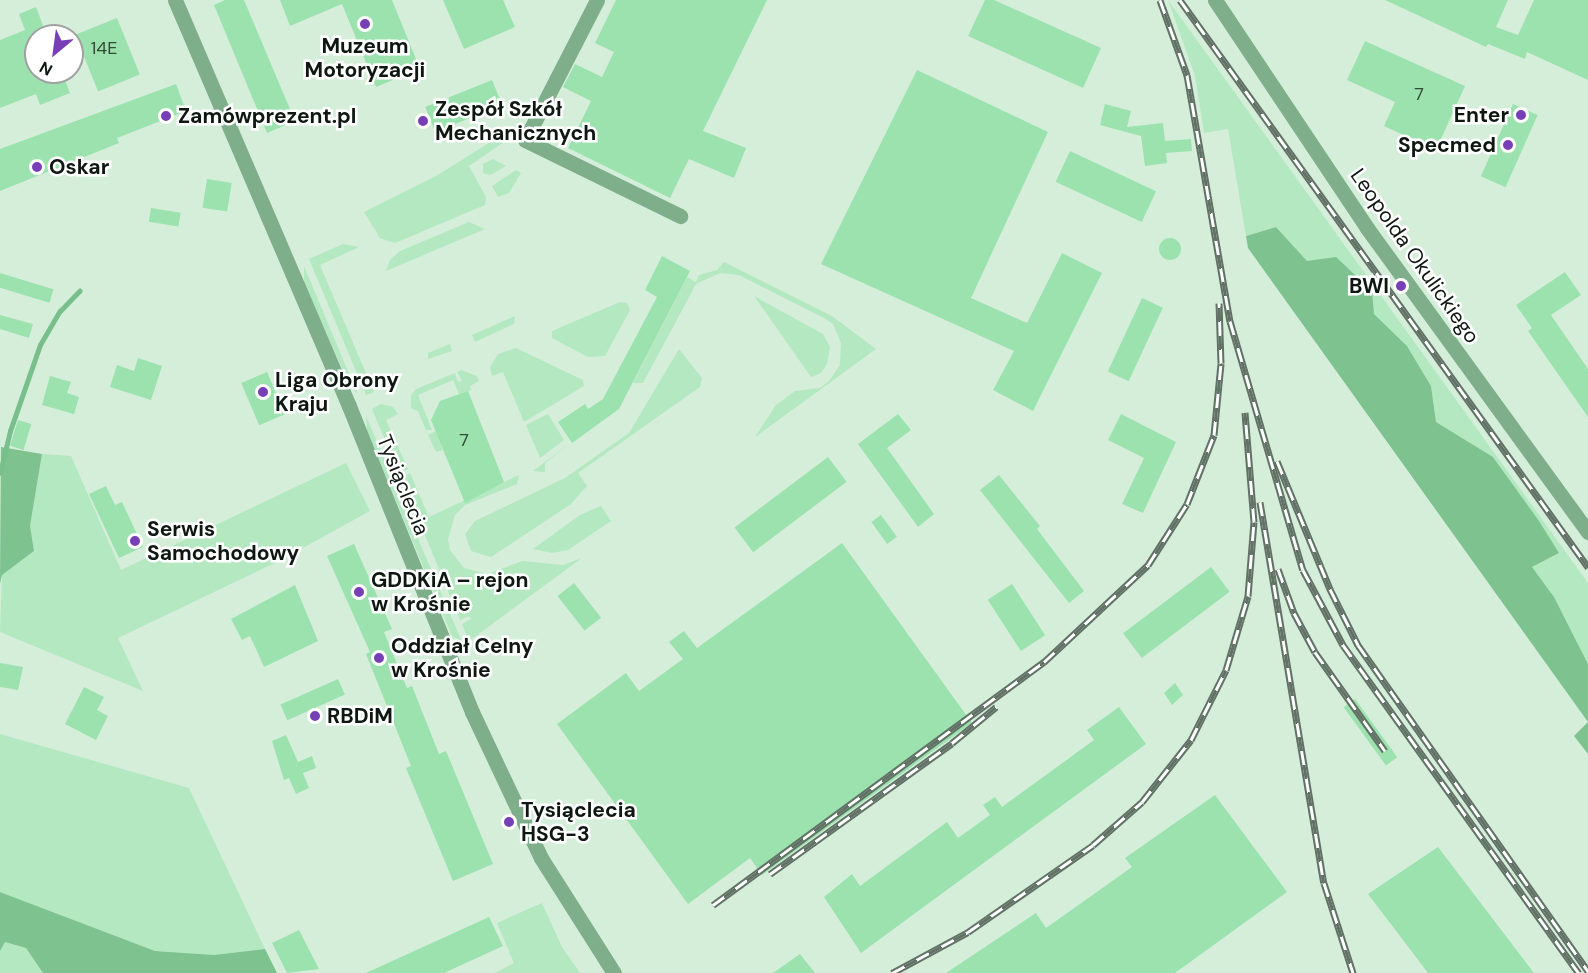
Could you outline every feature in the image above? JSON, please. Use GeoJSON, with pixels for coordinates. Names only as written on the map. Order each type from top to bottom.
{"type":"FeatureCollection","features":[{"type":"Feature","properties":{"kind":"street","name":"Tysiąclecia"},"geometry":{"type":"LineString","coordinates":[[175,0],[519,815],[584,930],[614,973]]}},
{"type":"Feature","properties":{"kind":"street"},"geometry":{"type":"LineString","coordinates":[[597,0],[525,140],[680,216]]}},
{"type":"Feature","properties":{"kind":"street","name":"Leopolda Okulickiego"},"geometry":{"type":"LineString","coordinates":[[1215,0],[1367,228],[1588,532]]}},
{"type":"Feature","properties":{"kind":"green space"},"geometry":{"type":"Polygon","coordinates":[[[1168,0],[1588,583],[1588,664],[1554,597],[1532,567],[1559,553],[1493,457],[1436,422],[1431,386],[1407,346],[1374,314],[1307,261],[1276,227],[1246,236],[1228,129],[1204,133],[1195,76],[1168,0]]]}},
{"type":"Feature","properties":{"kind":"green space"},"geometry":{"type":"Polygon","coordinates":[[[497,138],[504,142],[469,166],[486,197],[485,205],[395,243],[380,238],[364,212],[436,176],[497,138]]]}},
{"type":"Feature","properties":{"kind":"green space"},"geometry":{"type":"Polygon","coordinates":[[[493,159],[506,166],[490,175],[483,173],[483,164],[493,159]]]}},
{"type":"Feature","properties":{"kind":"green space"},"geometry":{"type":"Polygon","coordinates":[[[516,170],[521,173],[509,193],[498,197],[492,186],[516,170]]]}},
{"type":"Feature","properties":{"kind":"green space"},"geometry":{"type":"Polygon","coordinates":[[[469,222],[485,229],[386,271],[390,260],[400,251],[469,222]]]}},
{"type":"Feature","properties":{"kind":"green space"},"geometry":{"type":"Polygon","coordinates":[[[1276,227],[1307,261],[1336,257],[1372,291],[1374,314],[1407,346],[1431,386],[1436,422],[1493,457],[1539,521],[1559,553],[1532,567],[1554,597],[1588,664],[1588,722],[1248,248],[1246,236],[1276,227]]]}},
{"type":"Feature","properties":{"kind":"green space"},"geometry":{"type":"Polygon","coordinates":[[[343,244],[359,247],[320,265],[374,392],[366,395],[309,259],[343,244]]]}},
{"type":"Feature","properties":{"kind":"green space"},"geometry":{"type":"Polygon","coordinates":[[[724,262],[832,316],[876,349],[755,437],[776,405],[795,391],[820,388],[829,381],[840,365],[841,343],[833,324],[824,318],[739,275],[720,273],[696,284],[643,383],[633,383],[687,277],[696,282],[699,275],[717,270],[724,262]]]}},
{"type":"Feature","properties":{"kind":"green space"},"geometry":{"type":"Polygon","coordinates":[[[304,266],[357,393],[350,386],[304,283],[304,266]]]}},
{"type":"Feature","properties":{"kind":"green space"},"geometry":{"type":"Polygon","coordinates":[[[754,296],[823,334],[830,347],[827,364],[821,373],[811,377],[754,296]]]}},
{"type":"Feature","properties":{"kind":"green space"},"geometry":{"type":"Polygon","coordinates":[[[620,302],[627,303],[630,310],[605,356],[588,357],[552,338],[552,331],[620,302]]]}},
{"type":"Feature","properties":{"kind":"green space"},"geometry":{"type":"Polygon","coordinates":[[[515,316],[514,324],[475,342],[472,335],[515,316]]]}},
{"type":"Feature","properties":{"kind":"green space"},"geometry":{"type":"Polygon","coordinates":[[[450,344],[452,351],[428,359],[428,353],[450,344]]]}},
{"type":"Feature","properties":{"kind":"green space"},"geometry":{"type":"Polygon","coordinates":[[[516,348],[583,380],[584,386],[524,422],[503,372],[492,376],[490,367],[498,354],[516,348]]]}},
{"type":"Feature","properties":{"kind":"green space"},"geometry":{"type":"Polygon","coordinates":[[[679,349],[702,378],[700,387],[578,473],[587,486],[571,504],[491,557],[471,551],[465,534],[475,521],[565,478],[629,433],[679,349]]]}},
{"type":"Feature","properties":{"kind":"green space"},"geometry":{"type":"Polygon","coordinates":[[[461,370],[477,376],[479,381],[470,386],[471,390],[459,394],[453,380],[418,395],[432,430],[426,430],[418,411],[411,408],[411,396],[416,389],[455,373],[458,382],[462,381],[457,372],[461,370]]]}},
{"type":"Feature","properties":{"kind":"green space"},"geometry":{"type":"Polygon","coordinates":[[[381,404],[393,407],[398,414],[386,420],[408,469],[399,473],[372,409],[381,404]]]}},
{"type":"Feature","properties":{"kind":"green space"},"geometry":{"type":"Polygon","coordinates":[[[548,414],[564,440],[540,458],[526,425],[548,414]]]}},
{"type":"Feature","properties":{"kind":"green space"},"geometry":{"type":"Polygon","coordinates":[[[366,416],[462,642],[452,636],[367,431],[366,416]]]}},
{"type":"Feature","properties":{"kind":"green space"},"geometry":{"type":"Polygon","coordinates":[[[436,431],[443,450],[436,452],[428,435],[436,431]]]}},
{"type":"Feature","properties":{"kind":"green space"},"geometry":{"type":"Polygon","coordinates":[[[570,443],[545,463],[545,472],[533,471],[570,443]]]}},
{"type":"Feature","properties":{"kind":"green space"},"geometry":{"type":"Polygon","coordinates":[[[1,447],[42,454],[30,526],[34,551],[2,575],[0,584],[1,447]]]}},
{"type":"Feature","properties":{"kind":"green space"},"geometry":{"type":"Polygon","coordinates":[[[42,454],[71,456],[121,570],[346,463],[370,511],[279,561],[118,638],[143,691],[0,632],[2,575],[34,551],[30,526],[42,454]]]}},
{"type":"Feature","properties":{"kind":"green space"},"geometry":{"type":"Polygon","coordinates":[[[410,473],[429,517],[519,475],[517,484],[465,505],[455,515],[448,539],[450,550],[464,568],[488,574],[522,561],[563,565],[582,558],[469,641],[462,624],[471,619],[469,616],[460,620],[401,477],[410,473]]]}},
{"type":"Feature","properties":{"kind":"green space"},"geometry":{"type":"Polygon","coordinates":[[[601,506],[611,521],[568,550],[552,553],[533,549],[580,515],[601,506]]]}},
{"type":"Feature","properties":{"kind":"green space"},"geometry":{"type":"Polygon","coordinates":[[[1588,722],[1588,754],[1574,736],[1588,722]]]}},
{"type":"Feature","properties":{"kind":"green space"},"geometry":{"type":"Polygon","coordinates":[[[0,734],[189,788],[265,949],[214,955],[155,951],[0,892],[0,734]]]}},
{"type":"Feature","properties":{"kind":"green space"},"geometry":{"type":"Polygon","coordinates":[[[0,892],[155,951],[214,955],[265,949],[277,973],[43,973],[26,948],[5,942],[0,951],[0,892]]]}},
{"type":"Feature","properties":{"kind":"green space"},"geometry":{"type":"Polygon","coordinates":[[[542,903],[562,947],[580,973],[495,973],[514,963],[497,923],[542,903]]]}},
{"type":"Feature","properties":{"kind":"green space"},"geometry":{"type":"Polygon","coordinates":[[[5,942],[26,948],[43,973],[0,973],[0,951],[5,942]]]}},
{"type":"Feature","properties":{"kind":"building"},"geometry":{"type":"Polygon","coordinates":[[[225,0],[244,0],[295,121],[267,133],[214,5],[225,0]]]}},
{"type":"Feature","properties":{"kind":"building"},"geometry":{"type":"Polygon","coordinates":[[[280,0],[392,0],[420,69],[376,87],[342,4],[290,26],[280,0]]]}},
{"type":"Feature","properties":{"kind":"building"},"geometry":{"type":"Polygon","coordinates":[[[443,0],[503,0],[515,27],[464,49],[443,0]]]}},
{"type":"Feature","properties":{"kind":"building"},"geometry":{"type":"Polygon","coordinates":[[[616,0],[767,0],[703,131],[746,148],[734,178],[689,159],[670,198],[568,148],[591,101],[563,87],[575,64],[602,77],[614,52],[595,43],[616,0]]]}},
{"type":"Feature","properties":{"kind":"building"},"geometry":{"type":"Polygon","coordinates":[[[985,0],[994,0],[1101,48],[1083,88],[968,36],[985,0]]]}},
{"type":"Feature","properties":{"kind":"building"},"geometry":{"type":"Polygon","coordinates":[[[1385,0],[1508,0],[1496,27],[1518,35],[1534,0],[1588,0],[1588,80],[1527,52],[1525,59],[1488,44],[1486,47],[1385,0]]]}},
{"type":"Feature","properties":{"kind":"building"},"geometry":{"type":"Polygon","coordinates":[[[36,7],[42,24],[24,24],[24,27],[19,14],[36,7]]]}},
{"type":"Feature","properties":{"kind":"building"},"geometry":{"type":"Polygon","coordinates":[[[117,18],[140,75],[98,91],[84,56],[84,31],[117,18]]]}},
{"type":"Feature","properties":{"kind":"building"},"geometry":{"type":"Polygon","coordinates":[[[24,30],[24,84],[67,84],[70,93],[40,105],[36,94],[0,108],[0,40],[24,30]]]}},
{"type":"Feature","properties":{"kind":"building"},"geometry":{"type":"Polygon","coordinates":[[[1365,41],[1465,86],[1436,150],[1384,126],[1395,102],[1347,80],[1365,41]]]}},
{"type":"Feature","properties":{"kind":"building"},"geometry":{"type":"Polygon","coordinates":[[[917,70],[1048,132],[971,298],[1027,323],[1062,253],[1102,273],[1033,411],[993,390],[1014,351],[821,264],[917,70]]]}},
{"type":"Feature","properties":{"kind":"building"},"geometry":{"type":"Polygon","coordinates":[[[492,80],[502,105],[435,132],[425,107],[492,80]]]}},
{"type":"Feature","properties":{"kind":"building"},"geometry":{"type":"Polygon","coordinates":[[[176,84],[186,111],[117,138],[119,143],[0,191],[0,149],[176,84]]]}},
{"type":"Feature","properties":{"kind":"building"},"geometry":{"type":"Polygon","coordinates":[[[1105,104],[1131,111],[1127,127],[1163,123],[1165,141],[1191,139],[1192,151],[1166,153],[1167,163],[1145,166],[1141,136],[1100,125],[1105,104]]]}},
{"type":"Feature","properties":{"kind":"building","name":"Specmed"},"geometry":{"type":"Polygon","coordinates":[[[1513,104],[1538,115],[1506,187],[1481,176],[1513,104]]]}},
{"type":"Feature","properties":{"kind":"building"},"geometry":{"type":"Polygon","coordinates":[[[1070,151],[1156,191],[1142,222],[1056,182],[1070,151]]]}},
{"type":"Feature","properties":{"kind":"building"},"geometry":{"type":"Polygon","coordinates":[[[207,179],[232,183],[227,212],[202,208],[207,179]]]}},
{"type":"Feature","properties":{"kind":"building"},"geometry":{"type":"Polygon","coordinates":[[[151,208],[181,213],[178,227],[149,222],[151,208]]]}},
{"type":"Feature","properties":{"kind":"building"},"geometry":{"type":"Polygon","coordinates":[[[1170,238],[1178,241],[1181,249],[1178,257],[1170,260],[1162,257],[1159,249],[1162,241],[1170,238]]]}},
{"type":"Feature","properties":{"kind":"building"},"geometry":{"type":"Polygon","coordinates":[[[662,256],[690,271],[619,409],[572,443],[558,422],[585,404],[588,409],[603,399],[657,297],[645,290],[662,256]]]}},
{"type":"Feature","properties":{"kind":"building"},"geometry":{"type":"Polygon","coordinates":[[[1565,272],[1581,295],[1551,315],[1588,369],[1588,417],[1528,331],[1532,328],[1516,305],[1565,272]]]}},
{"type":"Feature","properties":{"kind":"building"},"geometry":{"type":"Polygon","coordinates":[[[0,273],[54,289],[49,303],[0,288],[0,273]]]}},
{"type":"Feature","properties":{"kind":"building"},"geometry":{"type":"Polygon","coordinates":[[[1142,298],[1163,308],[1129,381],[1108,371],[1142,298]]]}},
{"type":"Feature","properties":{"kind":"building"},"geometry":{"type":"Polygon","coordinates":[[[0,315],[33,324],[29,338],[0,329],[0,315]]]}},
{"type":"Feature","properties":{"kind":"building"},"geometry":{"type":"Polygon","coordinates":[[[138,358],[162,366],[151,400],[110,387],[117,365],[134,371],[138,358]]]}},
{"type":"Feature","properties":{"kind":"building"},"geometry":{"type":"Polygon","coordinates":[[[267,372],[285,414],[259,425],[241,383],[267,372]]]}},
{"type":"Feature","properties":{"kind":"building"},"geometry":{"type":"Polygon","coordinates":[[[50,376],[71,382],[67,393],[79,397],[74,414],[42,405],[50,376]]]}},
{"type":"Feature","properties":{"kind":"building"},"geometry":{"type":"Polygon","coordinates":[[[468,391],[504,482],[465,503],[431,420],[440,401],[468,391]]]}},
{"type":"Feature","properties":{"kind":"building"},"geometry":{"type":"Polygon","coordinates":[[[898,414],[911,430],[887,448],[934,514],[918,527],[858,444],[898,414]]]}},
{"type":"Feature","properties":{"kind":"building"},"geometry":{"type":"Polygon","coordinates":[[[1121,414],[1176,442],[1143,513],[1122,504],[1144,458],[1108,440],[1121,414]]]}},
{"type":"Feature","properties":{"kind":"building"},"geometry":{"type":"Polygon","coordinates":[[[18,420],[31,424],[23,450],[10,446],[18,420]]]}},
{"type":"Feature","properties":{"kind":"building"},"geometry":{"type":"Polygon","coordinates":[[[828,457],[847,482],[753,552],[735,527],[828,457]]]}},
{"type":"Feature","properties":{"kind":"building"},"geometry":{"type":"Polygon","coordinates":[[[999,475],[1040,526],[1037,529],[1084,591],[1069,603],[980,490],[999,475]]]}},
{"type":"Feature","properties":{"kind":"building"},"geometry":{"type":"Polygon","coordinates":[[[106,486],[115,505],[122,502],[143,547],[119,558],[89,494],[106,486]]]}},
{"type":"Feature","properties":{"kind":"building"},"geometry":{"type":"Polygon","coordinates":[[[881,515],[897,537],[887,544],[871,522],[881,515]]]}},
{"type":"Feature","properties":{"kind":"building"},"geometry":{"type":"Polygon","coordinates":[[[842,543],[972,723],[762,875],[750,858],[688,904],[557,724],[626,673],[639,691],[683,659],[669,642],[684,631],[697,648],[842,543]]]}},
{"type":"Feature","properties":{"kind":"building"},"geometry":{"type":"Polygon","coordinates":[[[354,544],[392,629],[384,632],[407,688],[412,686],[439,754],[446,751],[493,864],[453,881],[406,768],[411,766],[366,654],[370,652],[327,556],[354,544]]]}},
{"type":"Feature","properties":{"kind":"building"},"geometry":{"type":"Polygon","coordinates":[[[1211,567],[1230,592],[1142,658],[1123,633],[1211,567]]]}},
{"type":"Feature","properties":{"kind":"building"},"geometry":{"type":"Polygon","coordinates":[[[574,583],[601,618],[585,631],[557,596],[574,583]]]}},
{"type":"Feature","properties":{"kind":"building"},"geometry":{"type":"Polygon","coordinates":[[[1012,584],[1045,635],[1021,651],[988,600],[1012,584]]]}},
{"type":"Feature","properties":{"kind":"building"},"geometry":{"type":"Polygon","coordinates":[[[295,585],[318,641],[264,667],[250,636],[242,640],[231,619],[295,585]]]}},
{"type":"Feature","properties":{"kind":"building"},"geometry":{"type":"Polygon","coordinates":[[[0,663],[23,667],[18,690],[0,687],[0,663]]]}},
{"type":"Feature","properties":{"kind":"building"},"geometry":{"type":"Polygon","coordinates":[[[338,679],[345,695],[287,720],[280,705],[338,679]]]}},
{"type":"Feature","properties":{"kind":"building"},"geometry":{"type":"Polygon","coordinates":[[[1175,683],[1183,695],[1172,705],[1164,693],[1175,683]]]}},
{"type":"Feature","properties":{"kind":"building"},"geometry":{"type":"Polygon","coordinates":[[[84,687],[104,697],[97,710],[108,716],[96,740],[65,724],[84,687]]]}},
{"type":"Feature","properties":{"kind":"building"},"geometry":{"type":"Polygon","coordinates":[[[1355,699],[1397,757],[1386,765],[1344,707],[1355,699]]]}},
{"type":"Feature","properties":{"kind":"building"},"geometry":{"type":"Polygon","coordinates":[[[1119,707],[1146,744],[861,953],[824,897],[852,874],[860,886],[947,822],[958,838],[990,815],[983,805],[995,797],[1002,807],[1094,740],[1087,730],[1119,707]]]}},
{"type":"Feature","properties":{"kind":"building"},"geometry":{"type":"Polygon","coordinates":[[[286,735],[298,762],[312,756],[316,768],[303,773],[309,788],[296,794],[289,778],[284,780],[272,741],[286,735]]]}},
{"type":"Feature","properties":{"kind":"building"},"geometry":{"type":"Polygon","coordinates":[[[1215,795],[1287,892],[1175,973],[946,973],[1036,913],[1046,928],[1132,867],[1125,858],[1215,795]]]}},
{"type":"Feature","properties":{"kind":"building"},"geometry":{"type":"Polygon","coordinates":[[[1438,847],[1534,973],[1428,973],[1368,894],[1438,847]]]}},
{"type":"Feature","properties":{"kind":"building"},"geometry":{"type":"Polygon","coordinates":[[[489,917],[503,946],[444,973],[366,973],[489,917]]]}},
{"type":"Feature","properties":{"kind":"building"},"geometry":{"type":"Polygon","coordinates":[[[299,930],[319,969],[287,973],[272,943],[299,930]]]}},
{"type":"Feature","properties":{"kind":"building"},"geometry":{"type":"Polygon","coordinates":[[[800,954],[815,973],[773,973],[800,954]]]}},
{"type":"Feature","properties":{"kind":"waterway"},"geometry":{"type":"LineString","coordinates":[[0,473],[10,431],[40,345],[60,311],[79,291]]}},
{"type":"Feature","properties":{"kind":"railway"},"geometry":{"type":"LineString","coordinates":[[1160,0],[1187,75],[1230,321],[1303,570],[1343,645],[1579,973]]}},
{"type":"Feature","properties":{"kind":"railway"},"geometry":{"type":"LineString","coordinates":[[1180,0],[1588,567]]}},
{"type":"Feature","properties":{"kind":"railway"},"geometry":{"type":"LineString","coordinates":[[713,905],[1044,662],[1148,565],[1187,504],[1214,435],[1221,363],[1219,303]]}},
{"type":"Feature","properties":{"kind":"railway"},"geometry":{"type":"LineString","coordinates":[[892,973],[968,932],[1093,845],[1142,802],[1191,740],[1226,670],[1248,596],[1254,522],[1245,412]]}},
{"type":"Feature","properties":{"kind":"railway"},"geometry":{"type":"LineString","coordinates":[[1277,461],[1330,589],[1358,645],[1588,971]]}},
{"type":"Feature","properties":{"kind":"railway"},"geometry":{"type":"LineString","coordinates":[[1260,502],[1324,883],[1353,973]]}},
{"type":"Feature","properties":{"kind":"railway"},"geometry":{"type":"LineString","coordinates":[[1278,569],[1294,613],[1315,652],[1385,751]]}},
{"type":"Feature","properties":{"kind":"railway"},"geometry":{"type":"LineString","coordinates":[[770,874],[952,743],[996,707]]}},
{"type":"Feature","properties":{"kind":"place","name":"Muzeum Motoryzacji"},"geometry":{"type":"Point","coordinates":[365,24]}},
{"type":"Feature","properties":{"kind":"place","name":"Enter"},"geometry":{"type":"Point","coordinates":[1521,115]}},
{"type":"Feature","properties":{"kind":"place","name":"Zamówprezent.pl"},"geometry":{"type":"Point","coordinates":[166,116]}},
{"type":"Feature","properties":{"kind":"place","name":"Zespół Szkół Mechanicznych"},"geometry":{"type":"Point","coordinates":[423,121]}},
{"type":"Feature","properties":{"kind":"place","name":"Specmed"},"geometry":{"type":"Point","coordinates":[1508,145]}},
{"type":"Feature","properties":{"kind":"place","name":"Oskar"},"geometry":{"type":"Point","coordinates":[37,167]}},
{"type":"Feature","properties":{"kind":"place","name":"BWI"},"geometry":{"type":"Point","coordinates":[1401,286]}},
{"type":"Feature","properties":{"kind":"place","name":"Liga Obrony Kraju"},"geometry":{"type":"Point","coordinates":[263,392]}},
{"type":"Feature","properties":{"kind":"place","name":"Serwis Samochodowy"},"geometry":{"type":"Point","coordinates":[135,541]}},
{"type":"Feature","properties":{"kind":"place","name":"GDDKiA – rejon w Krośnie"},"geometry":{"type":"Point","coordinates":[359,592]}},
{"type":"Feature","properties":{"kind":"place","name":"Oddział Celny w Krośnie"},"geometry":{"type":"Point","coordinates":[379,658]}},
{"type":"Feature","properties":{"kind":"place","name":"RBDiM"},"geometry":{"type":"Point","coordinates":[315,716]}},
{"type":"Feature","properties":{"kind":"place","name":"Tysiąclecia HSG-3"},"geometry":{"type":"Point","coordinates":[509,822]}}]}
